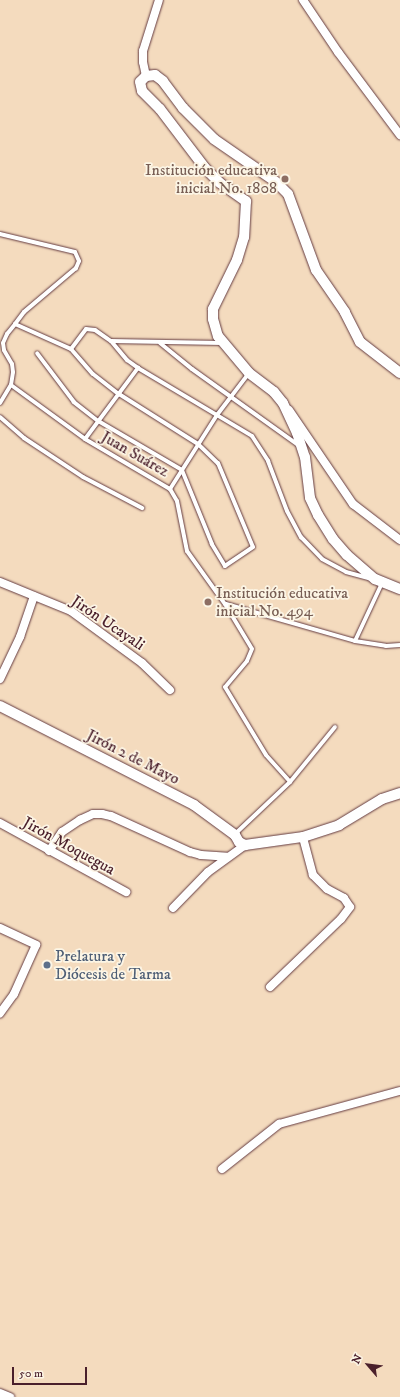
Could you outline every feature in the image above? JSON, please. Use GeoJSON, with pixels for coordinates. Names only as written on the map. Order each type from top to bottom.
{"type":"FeatureCollection","features":[{"type":"Feature","properties":{"kind":"street"},"geometry":{"type":"LineString","coordinates":[[146,76],[143,62],[144,51],[159,0]]}},
{"type":"Feature","properties":{"kind":"street"},"geometry":{"type":"LineString","coordinates":[[304,0],[338,52],[400,135]]}},
{"type":"Feature","properties":{"kind":"street"},"geometry":{"type":"LineString","coordinates":[[400,373],[360,342],[341,305],[316,270],[288,194],[276,182],[214,139],[183,108],[163,81],[155,76],[146,76],[140,82],[142,91],[160,110],[205,168],[220,182],[246,201],[244,237],[237,260],[213,309],[213,319],[222,343],[249,373],[274,392],[283,403],[316,448],[353,504],[400,540]]}},
{"type":"Feature","properties":{"kind":"street"},"geometry":{"type":"LineString","coordinates":[[283,403],[302,447],[310,498],[333,540],[347,555],[379,581],[400,589]]}},
{"type":"Feature","properties":{"kind":"street","name":"Jirón Ucayali"},"geometry":{"type":"LineString","coordinates":[[0,582],[71,612],[142,663],[170,690]]}},
{"type":"Feature","properties":{"kind":"street"},"geometry":{"type":"LineString","coordinates":[[0,680],[20,637],[34,596]]}},
{"type":"Feature","properties":{"kind":"street","name":"Jirón 2 de Mayo"},"geometry":{"type":"LineString","coordinates":[[0,706],[194,805],[235,835],[239,842],[245,845]]}},
{"type":"Feature","properties":{"kind":"street"},"geometry":{"type":"LineString","coordinates":[[173,908],[208,872],[245,845],[303,837],[339,824],[382,799],[400,793]]}},
{"type":"Feature","properties":{"kind":"street"},"geometry":{"type":"LineString","coordinates":[[49,851],[62,832],[93,814],[102,814],[111,816],[190,852],[201,855],[227,857]]}},
{"type":"Feature","properties":{"kind":"street","name":"Jirón Moquegua"},"geometry":{"type":"LineString","coordinates":[[0,823],[126,892]]}},
{"type":"Feature","properties":{"kind":"street"},"geometry":{"type":"LineString","coordinates":[[270,986],[341,919],[350,907],[344,898],[327,889],[314,875],[303,837]]}},
{"type":"Feature","properties":{"kind":"street"},"geometry":{"type":"LineString","coordinates":[[0,928],[36,945],[14,994],[0,1013]]}},
{"type":"Feature","properties":{"kind":"street"},"geometry":{"type":"LineString","coordinates":[[222,1169],[279,1124],[400,1091]]}},
{"type":"Feature","properties":{"kind":"street"},"geometry":{"type":"LineString","coordinates":[[0,1393],[10,1397]]}},
{"type":"Feature","properties":{"kind":"lane"},"geometry":{"type":"LineString","coordinates":[[0,234],[74,252],[79,261],[76,268],[24,312],[7,334],[3,343],[4,350],[12,364],[14,372],[11,385],[0,403]]}},
{"type":"Feature","properties":{"kind":"lane"},"geometry":{"type":"LineString","coordinates":[[15,324],[71,349],[94,374],[119,394],[198,444],[218,463],[253,547],[225,566],[212,544],[182,470],[98,421],[74,402],[37,353]]}},
{"type":"Feature","properties":{"kind":"lane"},"geometry":{"type":"LineString","coordinates":[[71,349],[86,329],[95,330],[111,341],[127,360],[138,368],[252,436],[268,461],[287,511],[301,537],[322,559],[346,572],[379,581],[355,641]]}},
{"type":"Feature","properties":{"kind":"lane"},"geometry":{"type":"LineString","coordinates":[[111,341],[222,343]]}},
{"type":"Feature","properties":{"kind":"lane"},"geometry":{"type":"LineString","coordinates":[[160,343],[192,369],[302,447]]}},
{"type":"Feature","properties":{"kind":"lane"},"geometry":{"type":"LineString","coordinates":[[85,439],[138,368]]}},
{"type":"Feature","properties":{"kind":"lane"},"geometry":{"type":"LineString","coordinates":[[170,489],[216,415],[249,373]]}},
{"type":"Feature","properties":{"kind":"lane","name":"Juan Suárez"},"geometry":{"type":"LineString","coordinates":[[11,385],[85,439],[170,489],[177,501],[187,552],[226,604],[252,650],[247,661],[225,687],[266,755],[290,782]]}},
{"type":"Feature","properties":{"kind":"lane"},"geometry":{"type":"LineString","coordinates":[[0,417],[24,438],[83,477],[142,508]]}},
{"type":"Feature","properties":{"kind":"lane"},"geometry":{"type":"LineString","coordinates":[[226,604],[355,641],[386,646],[400,645]]}},
{"type":"Feature","properties":{"kind":"lane"},"geometry":{"type":"LineString","coordinates":[[235,835],[290,782],[336,727]]}},
{"type":"Feature","properties":{"kind":"place","name":"Institución educativa inicial No. 1808"},"geometry":{"type":"Point","coordinates":[285,179]}},
{"type":"Feature","properties":{"kind":"place","name":"Institución educativa inicial No. 494"},"geometry":{"type":"Point","coordinates":[208,602]}},
{"type":"Feature","properties":{"kind":"place","name":"Prelatura y Diócesis de Tarma"},"geometry":{"type":"Point","coordinates":[47,965]}}]}
